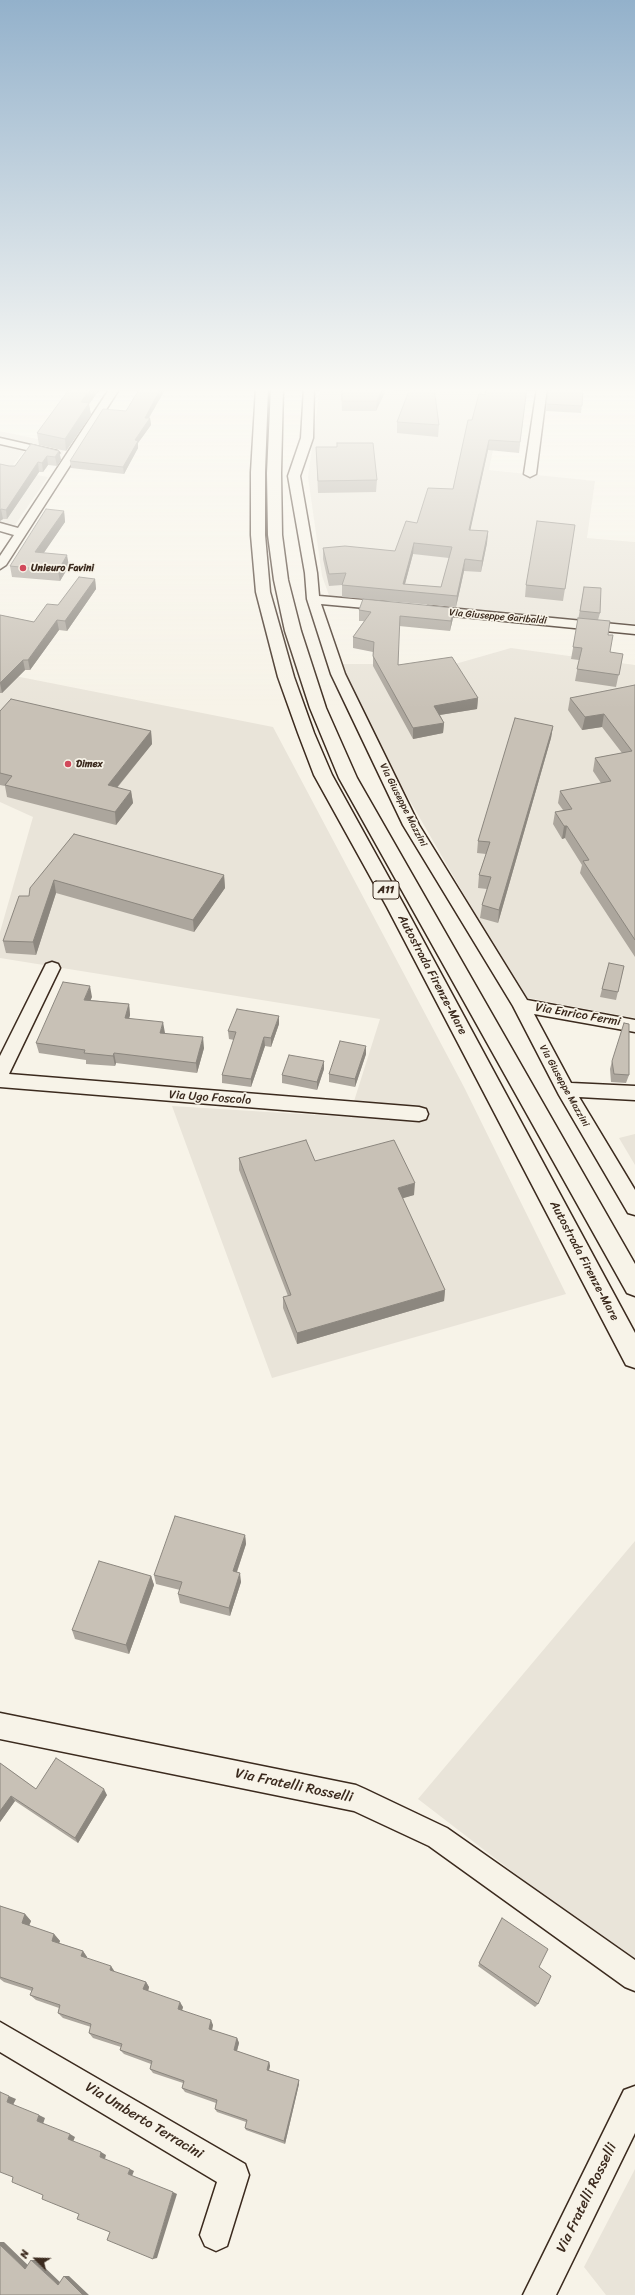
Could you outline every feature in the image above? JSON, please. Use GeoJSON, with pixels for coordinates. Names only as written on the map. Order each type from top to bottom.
{"type":"FeatureCollection","features":[{"type":"Feature","properties":{"kind":"highway","name":"Autostrada Firenze-Mare"},"geometry":{"type":"LineString","coordinates":[[258,495],[258,535],[263,592],[286,677],[323,775],[396,907],[635,1357]]}},
{"type":"Feature","properties":{"kind":"highway","name":"Autostrada Firenze-Mare"},"geometry":{"type":"LineString","coordinates":[[274,495],[275,535],[281,580],[293,632],[318,708],[348,778],[635,1286]]}},
{"type":"Feature","properties":{"kind":"street"},"geometry":{"type":"LineString","coordinates":[[0,565],[45,495]]}},
{"type":"Feature","properties":{"kind":"street","name":"Via Giuseppe Mazzini"},"geometry":{"type":"LineString","coordinates":[[297,495],[311,572],[313,599],[338,674],[411,825],[521,1005],[565,1090],[635,1207]]}},
{"type":"Feature","properties":{"kind":"street"},"geometry":{"type":"LineString","coordinates":[[0,527],[20,533]]}},
{"type":"Feature","properties":{"kind":"street"},"geometry":{"type":"LineString","coordinates":[[313,599],[400,607]]}},
{"type":"Feature","properties":{"kind":"street","name":"Via Giuseppe Garibaldi"},"geometry":{"type":"LineString","coordinates":[[415,609],[635,630]]}},
{"type":"Feature","properties":{"kind":"street"},"geometry":{"type":"LineString","coordinates":[[0,1074],[52,968]]}},
{"type":"Feature","properties":{"kind":"street","name":"Via Enrico Fermi"},"geometry":{"type":"LineString","coordinates":[[521,1005],[635,1026]]}},
{"type":"Feature","properties":{"kind":"street","name":"Via Ugo Foscolo"},"geometry":{"type":"LineString","coordinates":[[0,1080],[419,1114]]}},
{"type":"Feature","properties":{"kind":"street"},"geometry":{"type":"LineString","coordinates":[[565,1090],[635,1093]]}},
{"type":"Feature","properties":{"kind":"street","name":"Via Fratelli Rosselli"},"geometry":{"type":"LineString","coordinates":[[0,1726],[356,1798],[438,1837],[635,1977]]}},
{"type":"Feature","properties":{"kind":"street","name":"Via Umberto Terracini"},"geometry":{"type":"LineString","coordinates":[[0,2036],[234,2175],[216,2235]]}},
{"type":"Feature","properties":{"kind":"street","name":"Via Fratelli Rosselli"},"geometry":{"type":"LineString","coordinates":[[539,2295],[635,2101]]}},
{"type":"Feature","properties":{"kind":"shaded area"},"geometry":{"type":"Polygon","coordinates":[[[0,495],[36,495],[15,525],[0,521],[0,495]]]}},
{"type":"Feature","properties":{"kind":"shaded area"},"geometry":{"type":"Polygon","coordinates":[[[311,495],[593,495],[587,538],[635,542],[635,624],[330,598],[322,576],[311,495]]]}},
{"type":"Feature","properties":{"kind":"shaded area"},"geometry":{"type":"Polygon","coordinates":[[[511,648],[635,665],[635,1018],[523,997],[372,735],[341,664],[455,664],[511,648]]]}},
{"type":"Feature","properties":{"kind":"shaded area"},"geometry":{"type":"Polygon","coordinates":[[[0,673],[273,727],[464,1087],[566,1294],[272,1378],[172,1106],[349,1117],[380,1019],[0,958],[0,932],[33,817],[0,802],[0,673]]]}},
{"type":"Feature","properties":{"kind":"shaded area"},"geometry":{"type":"Polygon","coordinates":[[[635,1134],[635,1165],[619,1138],[635,1134]]]}},
{"type":"Feature","properties":{"kind":"shaded area"},"geometry":{"type":"Polygon","coordinates":[[[635,1541],[635,1966],[418,1799],[635,1541]]]}},
{"type":"Feature","properties":{"kind":"shaded area"},"geometry":{"type":"Polygon","coordinates":[[[635,2169],[635,2295],[606,2295],[584,2267],[635,2169]]]}},
{"type":"Feature","properties":{"kind":"building"},"geometry":{"type":"Polygon","coordinates":[[[0,495],[16,495],[6,510],[0,510],[0,495]]]}},
{"type":"Feature","properties":{"kind":"building"},"geometry":{"type":"Polygon","coordinates":[[[426,495],[477,495],[469,530],[488,531],[482,561],[465,559],[457,596],[342,585],[346,573],[329,574],[323,548],[345,546],[395,551],[406,521],[417,523],[426,495]],[[414,543],[403,584],[441,587],[452,547],[414,543]]]}},
{"type":"Feature","properties":{"kind":"building"},"geometry":{"type":"Polygon","coordinates":[[[46,509],[64,511],[35,552],[67,555],[58,571],[10,566],[46,509]]]}},
{"type":"Feature","properties":{"kind":"building"},"geometry":{"type":"Polygon","coordinates":[[[537,521],[575,525],[565,589],[526,585],[537,521]]]}},
{"type":"Feature","properties":{"kind":"building"},"geometry":{"type":"Polygon","coordinates":[[[79,577],[95,579],[65,621],[57,620],[28,660],[23,660],[0,683],[0,615],[34,622],[47,604],[58,605],[79,577]]]}},
{"type":"Feature","properties":{"kind":"building"},"geometry":{"type":"Polygon","coordinates":[[[584,587],[601,588],[600,613],[580,611],[584,587]]]}},
{"type":"Feature","properties":{"kind":"building"},"geometry":{"type":"Polygon","coordinates":[[[363,599],[454,608],[451,621],[400,616],[398,665],[452,657],[478,698],[434,706],[444,723],[413,728],[373,656],[374,642],[353,637],[371,612],[359,610],[363,599]]]}},
{"type":"Feature","properties":{"kind":"building"},"geometry":{"type":"Polygon","coordinates":[[[578,618],[610,621],[608,635],[613,635],[610,652],[623,654],[619,675],[577,669],[582,648],[573,647],[578,618]]]}},
{"type":"Feature","properties":{"kind":"building"},"geometry":{"type":"Polygon","coordinates":[[[635,685],[635,940],[583,861],[589,860],[567,826],[564,826],[555,812],[572,809],[560,791],[611,781],[595,758],[632,751],[604,714],[585,717],[570,698],[635,685]]]}},
{"type":"Feature","properties":{"kind":"building","name":"Dimex"},"geometry":{"type":"Polygon","coordinates":[[[11,699],[151,731],[108,785],[131,791],[115,812],[5,785],[12,776],[0,773],[0,711],[11,699]]]}},
{"type":"Feature","properties":{"kind":"building"},"geometry":{"type":"Polygon","coordinates":[[[515,718],[553,726],[499,910],[482,905],[491,877],[479,875],[490,842],[478,841],[515,718]]]}},
{"type":"Feature","properties":{"kind":"building"},"geometry":{"type":"Polygon","coordinates":[[[74,834],[224,875],[193,920],[54,880],[33,942],[3,941],[19,896],[29,896],[30,888],[74,834]]]}},
{"type":"Feature","properties":{"kind":"building"},"geometry":{"type":"Polygon","coordinates":[[[609,963],[624,966],[618,992],[602,989],[609,963]]]}},
{"type":"Feature","properties":{"kind":"building"},"geometry":{"type":"Polygon","coordinates":[[[63,982],[90,986],[84,1000],[129,1004],[125,1018],[163,1022],[160,1033],[203,1037],[196,1063],[114,1053],[113,1056],[84,1053],[85,1050],[36,1043],[63,982]]]}},
{"type":"Feature","properties":{"kind":"building"},"geometry":{"type":"Polygon","coordinates":[[[237,1009],[279,1016],[271,1038],[264,1037],[251,1079],[222,1075],[236,1032],[228,1031],[237,1009]]]}},
{"type":"Feature","properties":{"kind":"building"},"geometry":{"type":"Polygon","coordinates":[[[624,1023],[629,1024],[629,1075],[614,1074],[612,1061],[624,1023]]]}},
{"type":"Feature","properties":{"kind":"building"},"geometry":{"type":"Polygon","coordinates":[[[340,1041],[366,1046],[355,1079],[329,1074],[340,1041]]]}},
{"type":"Feature","properties":{"kind":"building"},"geometry":{"type":"Polygon","coordinates":[[[289,1055],[324,1061],[317,1082],[282,1075],[289,1055]]]}},
{"type":"Feature","properties":{"kind":"building"},"geometry":{"type":"Polygon","coordinates":[[[306,1140],[315,1161],[394,1140],[415,1183],[398,1188],[445,1290],[297,1333],[283,1297],[291,1295],[239,1158],[306,1140]]]}},
{"type":"Feature","properties":{"kind":"building"},"geometry":{"type":"Polygon","coordinates":[[[175,1516],[245,1535],[233,1571],[240,1573],[229,1608],[178,1594],[182,1582],[154,1575],[175,1516]]]}},
{"type":"Feature","properties":{"kind":"building"},"geometry":{"type":"Polygon","coordinates":[[[99,1561],[151,1576],[126,1645],[72,1630],[99,1561]]]}},
{"type":"Feature","properties":{"kind":"building"},"geometry":{"type":"Polygon","coordinates":[[[56,1758],[104,1789],[75,1838],[11,1796],[0,1811],[0,1763],[36,1789],[56,1758]]]}},
{"type":"Feature","properties":{"kind":"building"},"geometry":{"type":"Polygon","coordinates":[[[0,1906],[25,1914],[22,1923],[54,1934],[52,1941],[83,1951],[81,1956],[111,1966],[110,1970],[146,1982],[143,1989],[180,2002],[178,2009],[211,2020],[209,2029],[237,2038],[234,2050],[269,2062],[267,2070],[299,2080],[284,2141],[245,2128],[247,2120],[215,2109],[217,2100],[182,2088],[184,2081],[150,2069],[152,2061],[120,2050],[122,2044],[89,2033],[91,2024],[58,2013],[60,2005],[30,1995],[33,1988],[0,1977],[0,1906]]]}},
{"type":"Feature","properties":{"kind":"building"},"geometry":{"type":"Polygon","coordinates":[[[502,1918],[548,1949],[539,1967],[551,1976],[538,2004],[479,1963],[502,1918]]]}},
{"type":"Feature","properties":{"kind":"building"},"geometry":{"type":"Polygon","coordinates":[[[0,2092],[9,2096],[7,2102],[39,2115],[37,2121],[70,2134],[68,2139],[101,2152],[100,2157],[130,2169],[128,2174],[173,2192],[153,2259],[107,2240],[110,2232],[77,2219],[79,2214],[42,2199],[43,2195],[12,2182],[13,2177],[0,2172],[0,2092]]]}},
{"type":"Feature","properties":{"kind":"building"},"geometry":{"type":"Polygon","coordinates":[[[0,2245],[25,2269],[31,2260],[58,2285],[64,2276],[83,2295],[0,2295],[0,2245]]]}},
{"type":"Feature","properties":{"kind":"place","name":"Unieuro Favini"},"geometry":{"type":"Point","coordinates":[23,568]}},
{"type":"Feature","properties":{"kind":"place","name":"Dimex"},"geometry":{"type":"Point","coordinates":[68,764]}}]}
